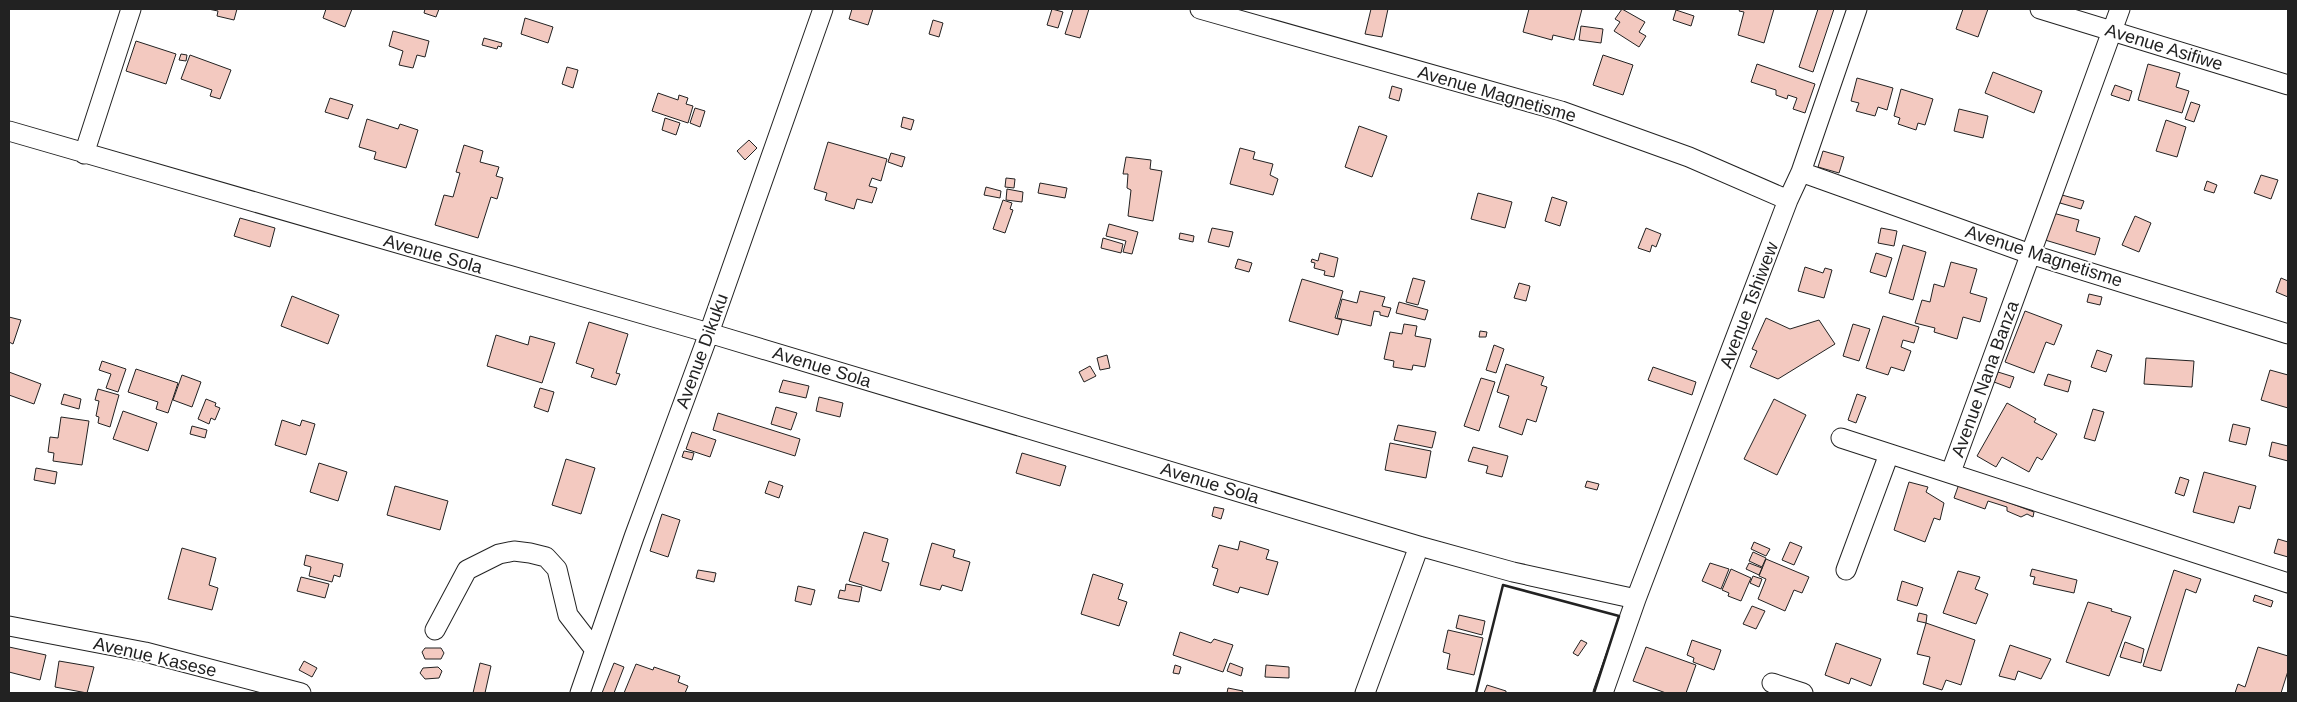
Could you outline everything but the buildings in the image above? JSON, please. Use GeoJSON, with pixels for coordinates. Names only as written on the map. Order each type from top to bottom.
{"type":"FeatureCollection","features":[{"type":"Feature","properties":{"kind":"street"},"geometry":{"type":"LineString","coordinates":[[84,154],[131,9]]}},
{"type":"Feature","properties":{"kind":"street","name":"Avenue Dikuku"},"geometry":{"type":"LineString","coordinates":[[580,693],[823,9]]}},
{"type":"Feature","properties":{"kind":"street","name":"Avenue Magnetisme"},"geometry":{"type":"LineString","coordinates":[[1200,9],[1561,111],[1688,157],[1788,200]]}},
{"type":"Feature","properties":{"kind":"street","name":"Avenue Tshiwew"},"geometry":{"type":"LineString","coordinates":[[1604,693],[1636,600],[1788,200],[1801,172],[1857,9]]}},
{"type":"Feature","properties":{"kind":"street","name":"Avenue Asifiwe"},"geometry":{"type":"LineString","coordinates":[[2040,9],[2288,85]]}},
{"type":"Feature","properties":{"kind":"street","name":"Avenue Nana Banza"},"geometry":{"type":"LineString","coordinates":[[2120,9],[1952,472],[2288,583]]}},
{"type":"Feature","properties":{"kind":"street","name":"Avenue Sola"},"geometry":{"type":"LineString","coordinates":[[9,131],[709,333],[1419,546],[1514,572],[1636,600]]}},
{"type":"Feature","properties":{"kind":"street","name":"Avenue Magnetisme"},"geometry":{"type":"LineString","coordinates":[[1801,172],[2030,254],[2288,334]]}},
{"type":"Feature","properties":{"kind":"street"},"geometry":{"type":"LineString","coordinates":[[1841,438],[1952,472]]}},
{"type":"Feature","properties":{"kind":"street"},"geometry":{"type":"LineString","coordinates":[[1846,570],[1889,454]]}},
{"type":"Feature","properties":{"kind":"street"},"geometry":{"type":"LineString","coordinates":[[1365,693],[1419,546]]}},
{"type":"Feature","properties":{"kind":"street"},"geometry":{"type":"LineString","coordinates":[[435,630],[467,570],[499,554],[514,551],[546,557],[557,569],[568,615],[595,650]]}},
{"type":"Feature","properties":{"kind":"street","name":"Avenue Kasese"},"geometry":{"type":"LineString","coordinates":[[9,626],[145,652],[299,693]]}},
{"type":"Feature","properties":{"kind":"street"},"geometry":{"type":"LineString","coordinates":[[1772,683],[1803,693]]}},
{"type":"Feature","properties":{"kind":"wall"},"geometry":{"type":"LineString","coordinates":[[1476,693],[1503,585],[1619,616],[1594,693]]}}]}
